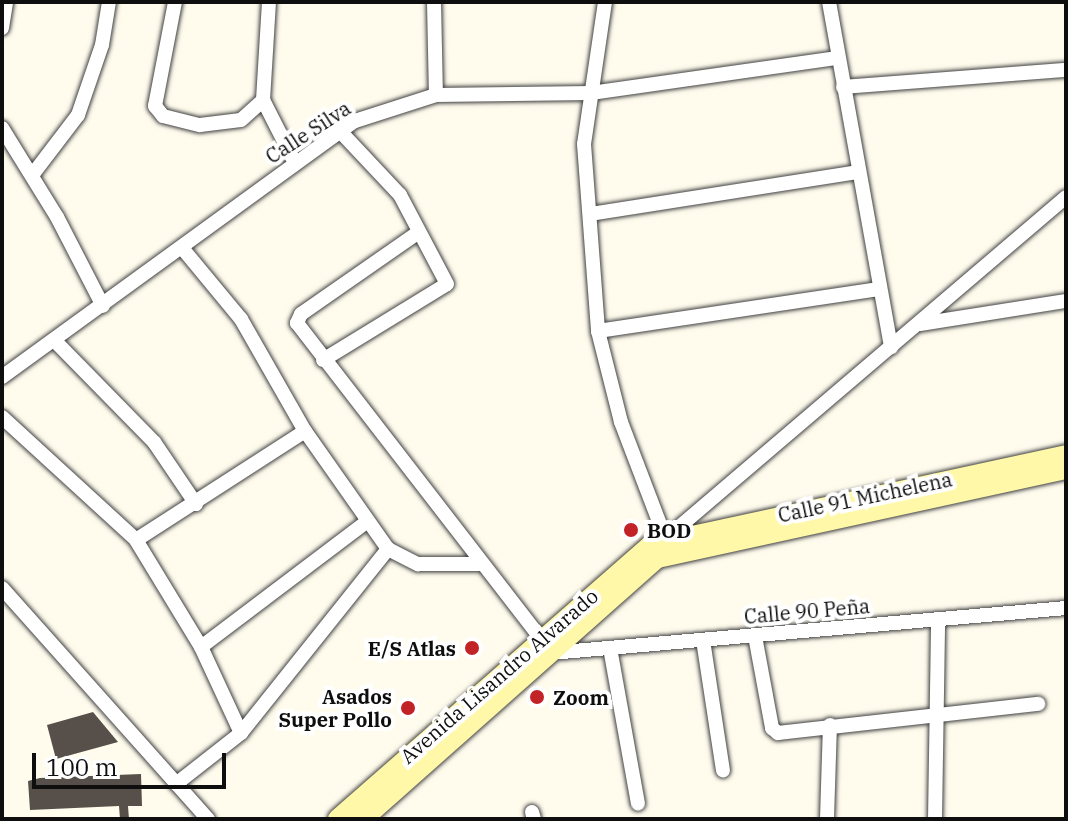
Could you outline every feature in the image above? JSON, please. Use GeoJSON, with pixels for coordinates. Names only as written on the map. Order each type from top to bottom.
{"type":"FeatureCollection","features":[{"type":"Feature","properties":{"kind":"street"},"geometry":{"type":"LineString","coordinates":[[2,28],[6,2]]}},
{"type":"Feature","properties":{"kind":"street"},"geometry":{"type":"LineString","coordinates":[[33,174],[78,115],[102,45],[109,2]]}},
{"type":"Feature","properties":{"kind":"street"},"geometry":{"type":"LineString","coordinates":[[175,2],[154,96],[163,116],[200,125],[241,120],[263,100]]}},
{"type":"Feature","properties":{"kind":"street"},"geometry":{"type":"LineString","coordinates":[[269,2],[263,100],[294,161]]}},
{"type":"Feature","properties":{"kind":"street"},"geometry":{"type":"LineString","coordinates":[[434,2],[436,95]]}},
{"type":"Feature","properties":{"kind":"street"},"geometry":{"type":"LineString","coordinates":[[605,2],[584,144],[598,331],[621,422],[668,546],[891,347],[1066,197]]}},
{"type":"Feature","properties":{"kind":"street"},"geometry":{"type":"LineString","coordinates":[[829,2],[857,172],[891,347]]}},
{"type":"Feature","properties":{"kind":"street","name":"Calle Silva"},"geometry":{"type":"LineString","coordinates":[[2,377],[183,249],[294,161],[355,121],[436,95],[591,93],[838,58]]}},
{"type":"Feature","properties":{"kind":"street"},"geometry":{"type":"LineString","coordinates":[[843,87],[1066,70]]}},
{"type":"Feature","properties":{"kind":"street"},"geometry":{"type":"LineString","coordinates":[[2,128],[33,174],[103,306]]}},
{"type":"Feature","properties":{"kind":"street"},"geometry":{"type":"LineString","coordinates":[[323,360],[444,289],[446,278],[416,234],[400,195],[340,131]]}},
{"type":"Feature","properties":{"kind":"street"},"geometry":{"type":"LineString","coordinates":[[590,214],[857,172]]}},
{"type":"Feature","properties":{"kind":"street"},"geometry":{"type":"LineString","coordinates":[[416,234],[299,317],[297,323],[546,646]]}},
{"type":"Feature","properties":{"kind":"street"},"geometry":{"type":"LineString","coordinates":[[183,249],[241,319],[305,431],[365,523],[388,549],[418,564],[482,564]]}},
{"type":"Feature","properties":{"kind":"street"},"geometry":{"type":"LineString","coordinates":[[598,331],[879,289]]}},
{"type":"Feature","properties":{"kind":"street"},"geometry":{"type":"LineString","coordinates":[[919,324],[1066,301]]}},
{"type":"Feature","properties":{"kind":"street"},"geometry":{"type":"LineString","coordinates":[[54,340],[154,442],[196,504]]}},
{"type":"Feature","properties":{"kind":"street"},"geometry":{"type":"LineString","coordinates":[[2,417],[136,540],[201,647],[241,733]]}},
{"type":"Feature","properties":{"kind":"street"},"geometry":{"type":"LineString","coordinates":[[136,540],[305,431]]}},
{"type":"Feature","properties":{"kind":"street","name":"Calle 91 Michelena"},"geometry":{"type":"LineString","coordinates":[[668,546],[1066,455]]}},
{"type":"Feature","properties":{"kind":"street","name":"Calle 91 Michelena"},"geometry":{"type":"LineString","coordinates":[[668,546],[1066,469]]}},
{"type":"Feature","properties":{"kind":"street"},"geometry":{"type":"LineString","coordinates":[[201,647],[365,523]]}},
{"type":"Feature","properties":{"kind":"street","name":"Avenida Lisandro Alvarado"},"geometry":{"type":"LineString","coordinates":[[338,819],[668,546]]}},
{"type":"Feature","properties":{"kind":"street"},"geometry":{"type":"LineString","coordinates":[[176,784],[241,733],[388,549]]}},
{"type":"Feature","properties":{"kind":"street"},"geometry":{"type":"LineString","coordinates":[[2,588],[208,819]]}},
{"type":"Feature","properties":{"kind":"street","name":"Calle 90 Peña"},"geometry":{"type":"LineString","coordinates":[[546,646],[610,648],[1066,608]]}},
{"type":"Feature","properties":{"kind":"street"},"geometry":{"type":"LineString","coordinates":[[935,819],[938,621]]}},
{"type":"Feature","properties":{"kind":"street"},"geometry":{"type":"LineString","coordinates":[[755,636],[773,730],[1038,704]]}},
{"type":"Feature","properties":{"kind":"street"},"geometry":{"type":"LineString","coordinates":[[703,640],[723,770]]}},
{"type":"Feature","properties":{"kind":"street","name":"Avenida Lisandro Alvarado"},"geometry":{"type":"LineString","coordinates":[[363,819],[546,646]]}},
{"type":"Feature","properties":{"kind":"street"},"geometry":{"type":"LineString","coordinates":[[610,648],[638,803]]}},
{"type":"Feature","properties":{"kind":"street"},"geometry":{"type":"LineString","coordinates":[[827,819],[830,725]]}},
{"type":"Feature","properties":{"kind":"building"},"geometry":{"type":"Polygon","coordinates":[[[93,712],[118,742],[56,759],[47,725],[93,712]]]}},
{"type":"Feature","properties":{"kind":"building"},"geometry":{"type":"Polygon","coordinates":[[[141,774],[142,806],[128,806],[129,819],[120,819],[119,806],[30,810],[28,781],[141,774]]]}},
{"type":"Feature","properties":{"kind":"place","name":"BOD"},"geometry":{"type":"Point","coordinates":[631,530]}},
{"type":"Feature","properties":{"kind":"place","name":"E/S Atlas"},"geometry":{"type":"Point","coordinates":[472,648]}},
{"type":"Feature","properties":{"kind":"place","name":"Zoom"},"geometry":{"type":"Point","coordinates":[537,697]}},
{"type":"Feature","properties":{"kind":"place","name":"Asados Super Pollo"},"geometry":{"type":"Point","coordinates":[408,708]}}]}
